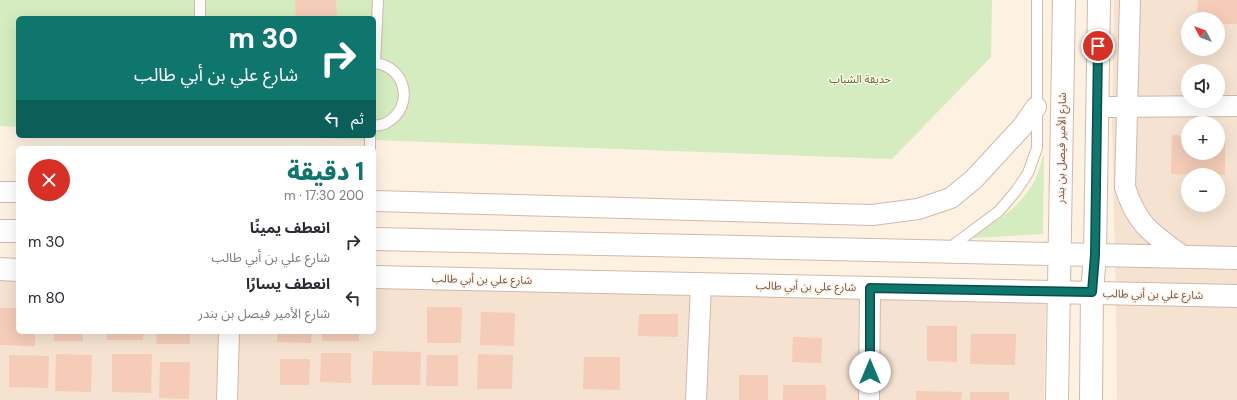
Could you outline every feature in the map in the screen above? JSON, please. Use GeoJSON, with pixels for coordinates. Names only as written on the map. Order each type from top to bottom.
{"type":"FeatureCollection","features":[{"type":"Feature","properties":{"kind":"street","name":"شارع الأمير فيصل بن بندر"},"geometry":{"type":"LineString","coordinates":[[1057,400],[1064,0]]}},
{"type":"Feature","properties":{"kind":"street"},"geometry":{"type":"LineString","coordinates":[[1091,400],[1099,0]]}},
{"type":"Feature","properties":{"kind":"street"},"geometry":{"type":"LineString","coordinates":[[1130,0],[1125,187],[1136,214],[1146,228],[1184,257]]}},
{"type":"Feature","properties":{"kind":"street"},"geometry":{"type":"LineString","coordinates":[[1097,107],[1237,106]]}},
{"type":"Feature","properties":{"kind":"street"},"geometry":{"type":"LineString","coordinates":[[376,201],[872,215],[918,209],[951,198],[974,179],[1022,127],[1036,107]]}},
{"type":"Feature","properties":{"kind":"street"},"geometry":{"type":"LineString","coordinates":[[0,192],[16,192]]}},
{"type":"Feature","properties":{"kind":"street"},"geometry":{"type":"LineString","coordinates":[[0,231],[16,231]]}},
{"type":"Feature","properties":{"kind":"street"},"geometry":{"type":"LineString","coordinates":[[376,240],[1237,258]]}},
{"type":"Feature","properties":{"kind":"street"},"geometry":{"type":"LineString","coordinates":[[0,269],[16,270]]}},
{"type":"Feature","properties":{"kind":"street","name":"شارع علي بن أبي طالب"},"geometry":{"type":"LineString","coordinates":[[376,277],[870,288],[1059,294],[1092,297],[1237,296]]}},
{"type":"Feature","properties":{"kind":"street"},"geometry":{"type":"LineString","coordinates":[[696,400],[701,284]]}},
{"type":"Feature","properties":{"kind":"street"},"geometry":{"type":"LineString","coordinates":[[870,288],[870,400]]}},
{"type":"Feature","properties":{"kind":"street"},"geometry":{"type":"LineString","coordinates":[[227,400],[229,334]]}},
{"type":"Feature","properties":{"kind":"lane"},"geometry":{"type":"LineString","coordinates":[[200,0],[200,16]]}},
{"type":"Feature","properties":{"kind":"lane"},"geometry":{"type":"LineString","coordinates":[[376,32],[378,0]]}},
{"type":"Feature","properties":{"kind":"lane"},"geometry":{"type":"LineString","coordinates":[[944,252],[999,211],[1016,191],[1028,173],[1037,148],[1037,0]]}},
{"type":"Feature","properties":{"kind":"lane"},"geometry":{"type":"LineString","coordinates":[[376,63],[382,64],[396,72],[403,85],[404,100],[398,114],[386,123],[376,126]]}},
{"type":"Feature","properties":{"kind":"shaded area"},"geometry":{"type":"Polygon","coordinates":[[[1114,0],[1237,0],[1237,400],[1117,400],[1112,124],[1114,0]]]}},
{"type":"Feature","properties":{"kind":"shaded area"},"geometry":{"type":"Polygon","coordinates":[[[0,279],[16,279],[16,334],[376,334],[376,287],[1046,301],[1044,400],[0,400],[0,279]]]}},
{"type":"Feature","properties":{"kind":"green space","name":"حديقة الشباب"},"geometry":{"type":"Polygon","coordinates":[[[0,0],[992,0],[991,57],[892,159],[316,138],[376,138],[376,16],[16,16],[16,127],[0,126],[0,0]]]}},
{"type":"Feature","properties":{"kind":"green space"},"geometry":{"type":"Polygon","coordinates":[[[1044,154],[1043,234],[973,238],[975,233],[993,223],[1017,205],[1024,197],[1038,174],[1044,154]]]}},
{"type":"Feature","properties":{"kind":"building"},"geometry":{"type":"Polygon","coordinates":[[[295,0],[336,0],[337,16],[296,16],[295,0]]]}},
{"type":"Feature","properties":{"kind":"building"},"geometry":{"type":"Polygon","coordinates":[[[1198,0],[1237,0],[1237,24],[1225,24],[1225,12],[1197,12],[1198,0]]]}},
{"type":"Feature","properties":{"kind":"building"},"geometry":{"type":"Polygon","coordinates":[[[1172,135],[1181,136],[1181,160],[1225,160],[1225,168],[1181,168],[1181,174],[1171,174],[1172,135]]]}},
{"type":"Feature","properties":{"kind":"building"},"geometry":{"type":"Polygon","coordinates":[[[427,307],[462,307],[461,343],[427,343],[427,307]]]}},
{"type":"Feature","properties":{"kind":"building"},"geometry":{"type":"Polygon","coordinates":[[[0,308],[16,308],[16,334],[35,334],[35,346],[0,345],[0,308]]]}},
{"type":"Feature","properties":{"kind":"building"},"geometry":{"type":"Polygon","coordinates":[[[481,312],[515,313],[514,346],[480,345],[481,312]]]}},
{"type":"Feature","properties":{"kind":"building"},"geometry":{"type":"Polygon","coordinates":[[[639,314],[678,314],[678,337],[638,336],[639,314]]]}},
{"type":"Feature","properties":{"kind":"building"},"geometry":{"type":"Polygon","coordinates":[[[927,326],[957,326],[957,362],[927,361],[927,326]]]}},
{"type":"Feature","properties":{"kind":"building"},"geometry":{"type":"Polygon","coordinates":[[[54,334],[83,334],[83,341],[54,341],[54,334]]]}},
{"type":"Feature","properties":{"kind":"building"},"geometry":{"type":"Polygon","coordinates":[[[107,334],[144,334],[143,340],[107,340],[107,334]]]}},
{"type":"Feature","properties":{"kind":"building"},"geometry":{"type":"Polygon","coordinates":[[[157,334],[190,334],[190,344],[156,344],[157,334]]]}},
{"type":"Feature","properties":{"kind":"building"},"geometry":{"type":"Polygon","coordinates":[[[277,334],[312,334],[311,343],[277,342],[277,334]]]}},
{"type":"Feature","properties":{"kind":"building"},"geometry":{"type":"Polygon","coordinates":[[[322,334],[359,334],[359,341],[322,341],[322,334]]]}},
{"type":"Feature","properties":{"kind":"building"},"geometry":{"type":"Polygon","coordinates":[[[971,334],[1016,334],[1015,365],[970,364],[971,334]]]}},
{"type":"Feature","properties":{"kind":"building"},"geometry":{"type":"Polygon","coordinates":[[[793,337],[822,338],[821,363],[792,362],[793,337]]]}},
{"type":"Feature","properties":{"kind":"building"},"geometry":{"type":"Polygon","coordinates":[[[373,351],[421,352],[420,385],[372,385],[373,351]]]}},
{"type":"Feature","properties":{"kind":"building"},"geometry":{"type":"Polygon","coordinates":[[[321,353],[351,353],[351,383],[320,382],[321,353]]]}},
{"type":"Feature","properties":{"kind":"building"},"geometry":{"type":"Polygon","coordinates":[[[56,354],[92,355],[91,392],[55,391],[56,354]]]}},
{"type":"Feature","properties":{"kind":"building"},"geometry":{"type":"Polygon","coordinates":[[[112,354],[152,354],[151,393],[112,392],[112,354]]]}},
{"type":"Feature","properties":{"kind":"building"},"geometry":{"type":"Polygon","coordinates":[[[478,354],[513,355],[512,389],[477,389],[478,354]]]}},
{"type":"Feature","properties":{"kind":"building"},"geometry":{"type":"Polygon","coordinates":[[[9,355],[49,356],[48,388],[9,387],[9,355]]]}},
{"type":"Feature","properties":{"kind":"building"},"geometry":{"type":"Polygon","coordinates":[[[427,355],[458,355],[458,386],[426,386],[427,355]]]}},
{"type":"Feature","properties":{"kind":"building"},"geometry":{"type":"Polygon","coordinates":[[[584,357],[620,357],[620,390],[583,389],[584,357]]]}},
{"type":"Feature","properties":{"kind":"building"},"geometry":{"type":"Polygon","coordinates":[[[280,359],[310,359],[309,385],[280,385],[280,359]]]}},
{"type":"Feature","properties":{"kind":"building"},"geometry":{"type":"Polygon","coordinates":[[[160,362],[190,362],[189,399],[159,398],[160,362]]]}},
{"type":"Feature","properties":{"kind":"building"},"geometry":{"type":"Polygon","coordinates":[[[739,375],[768,375],[768,400],[739,400],[739,375]]]}},
{"type":"Feature","properties":{"kind":"building"},"geometry":{"type":"Polygon","coordinates":[[[783,385],[826,385],[826,400],[783,400],[783,385]]]}},
{"type":"Feature","properties":{"kind":"building"},"geometry":{"type":"Polygon","coordinates":[[[916,391],[962,392],[961,400],[916,400],[916,391]]]}},
{"type":"Feature","properties":{"kind":"building"},"geometry":{"type":"Polygon","coordinates":[[[970,392],[1009,392],[1009,400],[970,400],[970,392]]]}},
{"type":"Feature","properties":{"kind":"route"},"geometry":{"type":"LineString","coordinates":[[870,372],[870,288],[1092,292],[1095,255],[1098,46]]}}]}
